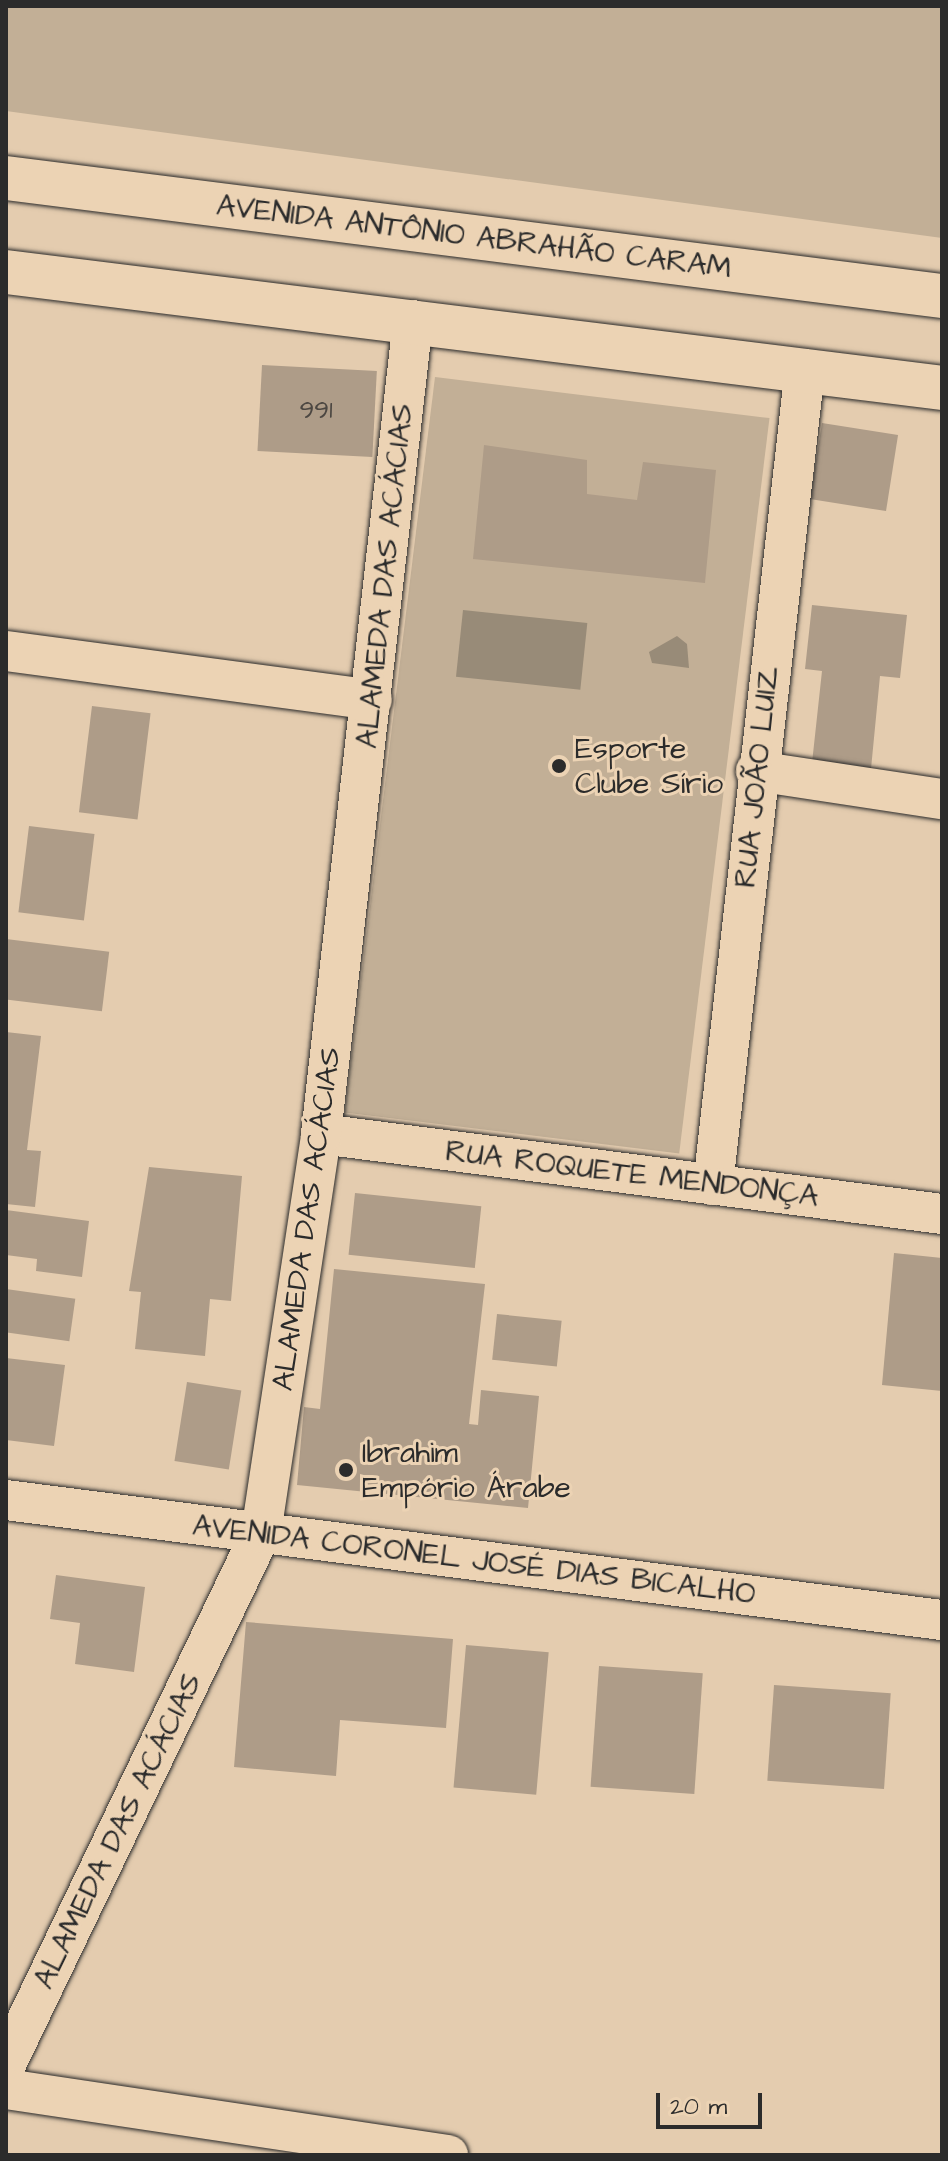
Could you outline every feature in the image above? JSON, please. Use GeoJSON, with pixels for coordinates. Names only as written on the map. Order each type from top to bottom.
{"type":"FeatureCollection","features":[{"type":"Feature","properties":{"kind":"main road","name":"AVENIDA ANTÔNIO ABRAHÃO CARAM"},"geometry":{"type":"LineString","coordinates":[[6,178],[942,296]]}},
{"type":"Feature","properties":{"kind":"main road"},"geometry":{"type":"LineString","coordinates":[[6,272],[413,320],[942,388]]}},
{"type":"Feature","properties":{"kind":"street","name":"ALAMEDA DAS ACÁCIAS"},"geometry":{"type":"LineString","coordinates":[[6,2064],[261,1533],[321,1134],[413,320]]}},
{"type":"Feature","properties":{"kind":"street","name":"RUA JOÃO LUIZ"},"geometry":{"type":"LineString","coordinates":[[713,1185],[756,771],[805,369]]}},
{"type":"Feature","properties":{"kind":"street"},"geometry":{"type":"LineString","coordinates":[[6,651],[372,700]]}},
{"type":"Feature","properties":{"kind":"street"},"geometry":{"type":"LineString","coordinates":[[756,771],[942,799]]}},
{"type":"Feature","properties":{"kind":"street","name":"RUA ROQUETE MENDONÇA"},"geometry":{"type":"LineString","coordinates":[[321,1134],[942,1214]]}},
{"type":"Feature","properties":{"kind":"street","name":"AVENIDA CORONEL JOSÉ DIAS BICALHO"},"geometry":{"type":"LineString","coordinates":[[6,1500],[942,1620]]}},
{"type":"Feature","properties":{"kind":"street"},"geometry":{"type":"LineString","coordinates":[[6,2089],[448,2155]]}},
{"type":"Feature","properties":{"kind":"shaded area"},"geometry":{"type":"Polygon","coordinates":[[[6,6],[942,6],[942,238],[6,111],[6,6]]]}},
{"type":"Feature","properties":{"kind":"shaded area","name":"Esporte Clube Sírio"},"geometry":{"type":"Polygon","coordinates":[[[435,377],[769,418],[679,1154],[345,1112],[435,377]]]}},
{"type":"Feature","properties":{"kind":"shaded area"},"geometry":{"type":"Polygon","coordinates":[[[463,610],[587,623],[580,690],[456,677],[463,610]]]}},
{"type":"Feature","properties":{"kind":"shaded area"},"geometry":{"type":"Polygon","coordinates":[[[677,636],[687,644],[689,668],[652,663],[649,652],[677,636]]]}},
{"type":"Feature","properties":{"kind":"building"},"geometry":{"type":"Polygon","coordinates":[[[262,365],[377,371],[372,457],[257,451],[262,365]]]}},
{"type":"Feature","properties":{"kind":"building"},"geometry":{"type":"Polygon","coordinates":[[[822,423],[898,435],[886,511],[810,499],[822,423]]]}},
{"type":"Feature","properties":{"kind":"building"},"geometry":{"type":"Polygon","coordinates":[[[484,445],[587,460],[587,494],[637,500],[643,462],[716,470],[705,583],[473,559],[484,445]]]}},
{"type":"Feature","properties":{"kind":"building"},"geometry":{"type":"Polygon","coordinates":[[[812,605],[907,615],[900,678],[880,676],[871,769],[812,763],[822,671],[805,669],[812,605]]]}},
{"type":"Feature","properties":{"kind":"building"},"geometry":{"type":"Polygon","coordinates":[[[92,706],[151,713],[138,819],[79,812],[92,706]]]}},
{"type":"Feature","properties":{"kind":"building"},"geometry":{"type":"Polygon","coordinates":[[[29,826],[95,834],[84,920],[18,912],[29,826]]]}},
{"type":"Feature","properties":{"kind":"building"},"geometry":{"type":"Polygon","coordinates":[[[6,939],[109,952],[102,1011],[6,999],[6,939]]]}},
{"type":"Feature","properties":{"kind":"building"},"geometry":{"type":"Polygon","coordinates":[[[6,1032],[41,1036],[27,1150],[41,1151],[35,1207],[6,1204],[6,1032]]]}},
{"type":"Feature","properties":{"kind":"building"},"geometry":{"type":"Polygon","coordinates":[[[149,1167],[242,1176],[231,1301],[210,1299],[205,1356],[135,1349],[141,1292],[129,1291],[149,1167]]]}},
{"type":"Feature","properties":{"kind":"building"},"geometry":{"type":"Polygon","coordinates":[[[355,1193],[481,1206],[475,1268],[349,1255],[355,1193]]]}},
{"type":"Feature","properties":{"kind":"building"},"geometry":{"type":"Polygon","coordinates":[[[6,1210],[89,1221],[82,1277],[36,1271],[37,1259],[6,1255],[6,1210]]]}},
{"type":"Feature","properties":{"kind":"building"},"geometry":{"type":"Polygon","coordinates":[[[894,1253],[942,1258],[942,1391],[882,1385],[894,1253]]]}},
{"type":"Feature","properties":{"kind":"building"},"geometry":{"type":"Polygon","coordinates":[[[334,1269],[485,1284],[469,1424],[478,1425],[481,1390],[539,1396],[528,1508],[297,1485],[304,1407],[320,1409],[334,1269]]]}},
{"type":"Feature","properties":{"kind":"building"},"geometry":{"type":"Polygon","coordinates":[[[6,1289],[75,1299],[69,1341],[6,1332],[6,1289]]]}},
{"type":"Feature","properties":{"kind":"building"},"geometry":{"type":"Polygon","coordinates":[[[497,1314],[562,1321],[557,1367],[492,1360],[497,1314]]]}},
{"type":"Feature","properties":{"kind":"building"},"geometry":{"type":"Polygon","coordinates":[[[6,1358],[65,1365],[54,1446],[6,1440],[6,1358]]]}},
{"type":"Feature","properties":{"kind":"building"},"geometry":{"type":"Polygon","coordinates":[[[187,1382],[241,1391],[229,1470],[174,1461],[187,1382]]]}},
{"type":"Feature","properties":{"kind":"building"},"geometry":{"type":"Polygon","coordinates":[[[56,1575],[145,1587],[134,1672],[75,1664],[80,1623],[50,1619],[56,1575]]]}},
{"type":"Feature","properties":{"kind":"building"},"geometry":{"type":"Polygon","coordinates":[[[246,1622],[453,1639],[446,1728],[340,1720],[336,1776],[234,1767],[246,1622]]]}},
{"type":"Feature","properties":{"kind":"building"},"geometry":{"type":"Polygon","coordinates":[[[466,1645],[549,1652],[536,1795],[454,1787],[466,1645]]]}},
{"type":"Feature","properties":{"kind":"building"},"geometry":{"type":"Polygon","coordinates":[[[599,1666],[703,1673],[694,1794],[591,1787],[599,1666]]]}},
{"type":"Feature","properties":{"kind":"building"},"geometry":{"type":"Polygon","coordinates":[[[774,1685],[891,1693],[884,1789],[767,1781],[774,1685]]]}},
{"type":"Feature","properties":{"kind":"place","name":"Esporte Clube Sírio"},"geometry":{"type":"Point","coordinates":[559,766]}},
{"type":"Feature","properties":{"kind":"place","name":"Ibrahim Empório Árabe"},"geometry":{"type":"Point","coordinates":[346,1470]}}]}
